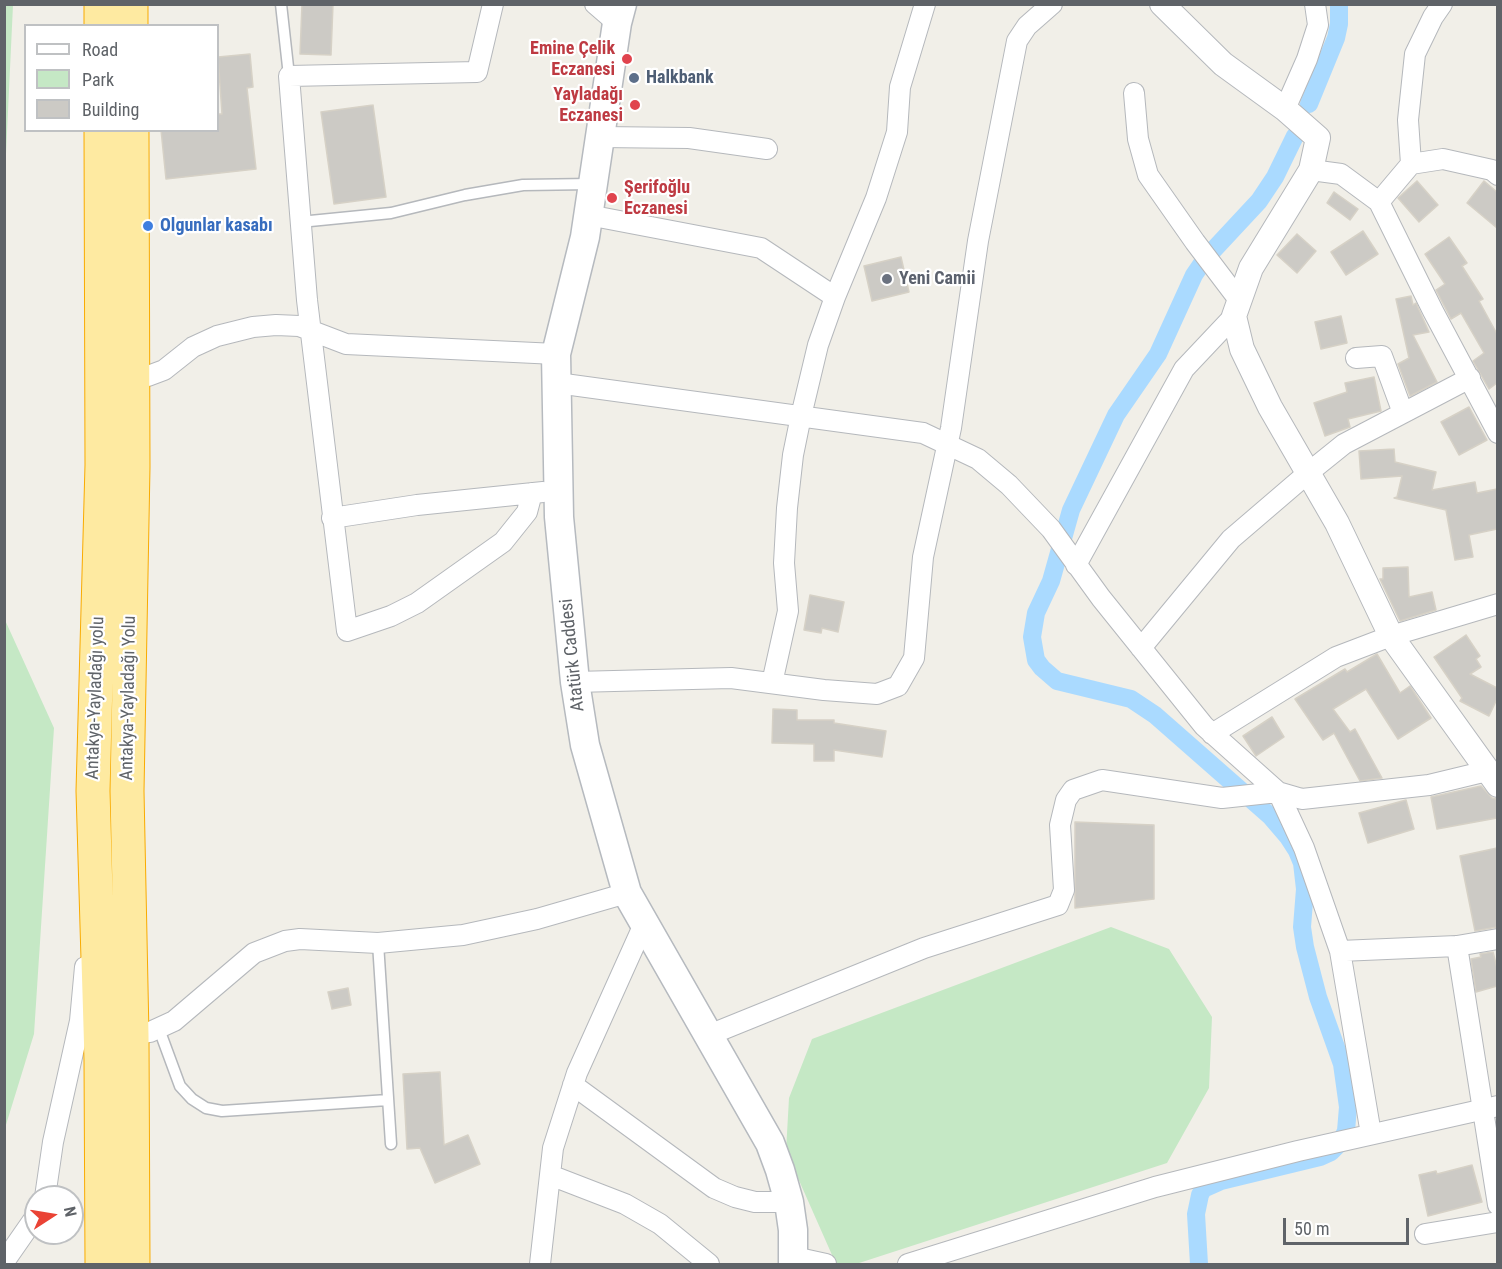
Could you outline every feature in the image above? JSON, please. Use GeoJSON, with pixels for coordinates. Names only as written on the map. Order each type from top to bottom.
{"type":"FeatureCollection","features":[{"type":"Feature","properties":{"kind":"highway"},"geometry":{"type":"LineString","coordinates":[[100,4],[101,24]]}},
{"type":"Feature","properties":{"kind":"highway"},"geometry":{"type":"LineString","coordinates":[[131,4],[131,24]]}},
{"type":"Feature","properties":{"kind":"highway","name":"Antakya-Yayladağı yolu"},"geometry":{"type":"LineString","coordinates":[[101,132],[102,465],[93,791],[101,1060],[102,1264]]}},
{"type":"Feature","properties":{"kind":"highway","name":"Antakya-Yayladağı Yolu"},"geometry":{"type":"LineString","coordinates":[[132,132],[132,581],[127,791],[145,1032],[133,1264]]}},
{"type":"Feature","properties":{"kind":"main road","name":"Atatürk Caddesi"},"geometry":{"type":"LineString","coordinates":[[620,14],[585,237],[556,354],[557,383],[545,492],[559,517],[575,682],[585,745],[627,893],[770,1143],[789,1202],[794,1261]]}},
{"type":"Feature","properties":{"kind":"street"},"geometry":{"type":"LineString","coordinates":[[493,4],[477,72],[289,76],[311,332],[347,631],[392,616],[417,603],[503,542],[545,492]]}},
{"type":"Feature","properties":{"kind":"street"},"geometry":{"type":"LineString","coordinates":[[595,4],[620,14]]}},
{"type":"Feature","properties":{"kind":"street"},"geometry":{"type":"LineString","coordinates":[[772,683],[788,611],[784,563],[787,508],[801,416],[818,345],[835,297],[876,198],[897,132],[900,87],[926,4]]}},
{"type":"Feature","properties":{"kind":"street"},"geometry":{"type":"LineString","coordinates":[[575,682],[731,678],[877,694],[898,686],[914,658],[923,557],[947,443],[978,241],[1017,41],[1027,26],[1052,4]]}},
{"type":"Feature","properties":{"kind":"street"},"geometry":{"type":"LineString","coordinates":[[1073,559],[1184,369],[1237,308],[1251,268],[1311,170],[1318,138],[1285,109],[1222,64],[1162,4]]}},
{"type":"Feature","properties":{"kind":"street"},"geometry":{"type":"LineString","coordinates":[[1285,109],[1307,59],[1318,24],[1315,4]]}},
{"type":"Feature","properties":{"kind":"street"},"geometry":{"type":"LineString","coordinates":[[1411,164],[1408,120],[1415,54],[1442,4]]}},
{"type":"Feature","properties":{"kind":"street"},"geometry":{"type":"LineString","coordinates":[[709,1035],[924,948],[1058,905],[1064,890],[1060,825],[1066,800],[1073,790],[1102,780],[1222,798],[1278,792],[1302,799],[1492,778],[1391,636],[1336,523],[1270,407],[1242,349],[1237,308],[1217,271],[1148,175],[1138,139],[1134,93]]}},
{"type":"Feature","properties":{"kind":"street"},"geometry":{"type":"LineString","coordinates":[[600,137],[689,138],[767,149]]}},
{"type":"Feature","properties":{"kind":"street"},"geometry":{"type":"LineString","coordinates":[[1379,202],[1411,164],[1443,159],[1492,170],[1497,175]]}},
{"type":"Feature","properties":{"kind":"street"},"geometry":{"type":"LineString","coordinates":[[1311,170],[1341,174],[1379,202],[1497,433]]}},
{"type":"Feature","properties":{"kind":"street"},"geometry":{"type":"LineString","coordinates":[[588,215],[761,248],[835,297]]}},
{"type":"Feature","properties":{"kind":"street"},"geometry":{"type":"LineString","coordinates":[[133,379],[157,374],[193,347],[217,336],[235,331],[276,326],[299,326],[346,344],[556,354]]}},
{"type":"Feature","properties":{"kind":"street"},"geometry":{"type":"LineString","coordinates":[[1356,358],[1382,356],[1403,413]]}},
{"type":"Feature","properties":{"kind":"street"},"geometry":{"type":"LineString","coordinates":[[1141,648],[1231,539],[1308,473],[1344,444],[1470,378]]}},
{"type":"Feature","properties":{"kind":"street"},"geometry":{"type":"LineString","coordinates":[[557,383],[923,434],[978,459],[1009,485],[1051,529],[1141,648],[1212,734],[1278,792],[1304,848],[1340,951],[1371,1134]]}},
{"type":"Feature","properties":{"kind":"street"},"geometry":{"type":"LineString","coordinates":[[332,518],[417,505],[545,492]]}},
{"type":"Feature","properties":{"kind":"street"},"geometry":{"type":"LineString","coordinates":[[1212,734],[1336,657],[1391,636],[1497,604]]}},
{"type":"Feature","properties":{"kind":"street"},"geometry":{"type":"LineString","coordinates":[[47,1185],[53,1142],[80,1021],[93,791]]}},
{"type":"Feature","properties":{"kind":"street"},"geometry":{"type":"LineString","coordinates":[[145,1032],[174,1022],[254,953],[270,946],[300,939],[378,943],[463,935],[501,928],[627,893]]}},
{"type":"Feature","properties":{"kind":"street"},"geometry":{"type":"LineString","coordinates":[[540,1264],[553,1148],[573,1085],[644,924]]}},
{"type":"Feature","properties":{"kind":"street"},"geometry":{"type":"LineString","coordinates":[[1340,951],[1457,946],[1497,939]]}},
{"type":"Feature","properties":{"kind":"street"},"geometry":{"type":"LineString","coordinates":[[1457,946],[1490,1107],[1497,1205]]}},
{"type":"Feature","properties":{"kind":"street"},"geometry":{"type":"LineString","coordinates":[[573,1085],[714,1188],[755,1202],[789,1202]]}},
{"type":"Feature","properties":{"kind":"street"},"geometry":{"type":"LineString","coordinates":[[908,1264],[1155,1187],[1298,1151],[1490,1107]]}},
{"type":"Feature","properties":{"kind":"street"},"geometry":{"type":"LineString","coordinates":[[550,1175],[625,1204],[660,1224],[709,1264]]}},
{"type":"Feature","properties":{"kind":"street"},"geometry":{"type":"LineString","coordinates":[[1425,1234],[1497,1222]]}},
{"type":"Feature","properties":{"kind":"street"},"geometry":{"type":"LineString","coordinates":[[4,1262],[24,1233]]}},
{"type":"Feature","properties":{"kind":"street"},"geometry":{"type":"LineString","coordinates":[[794,1261],[826,1264]]}},
{"type":"Feature","properties":{"kind":"lane"},"geometry":{"type":"LineString","coordinates":[[281,4],[289,76]]}},
{"type":"Feature","properties":{"kind":"lane"},"geometry":{"type":"LineString","coordinates":[[300,222],[392,213],[465,195],[523,185],[593,184]]}},
{"type":"Feature","properties":{"kind":"lane"},"geometry":{"type":"LineString","coordinates":[[378,943],[391,1144]]}},
{"type":"Feature","properties":{"kind":"lane"},"geometry":{"type":"LineString","coordinates":[[145,1032],[180,1086],[192,1099],[206,1108],[222,1111],[388,1100]]}},
{"type":"Feature","properties":{"kind":"green space"},"geometry":{"type":"Polygon","coordinates":[[[4,5],[13,5],[5,175],[4,5]]]}},
{"type":"Feature","properties":{"kind":"green space"},"geometry":{"type":"Polygon","coordinates":[[[5,620],[54,728],[34,1034],[5,1128],[5,620]]]}},
{"type":"Feature","properties":{"kind":"green space"},"geometry":{"type":"Polygon","coordinates":[[[1111,927],[1169,949],[1212,1017],[1209,1088],[1167,1163],[856,1264],[836,1264],[786,1151],[789,1098],[812,1039],[1111,927]]]}},
{"type":"Feature","properties":{"kind":"building"},"geometry":{"type":"Polygon","coordinates":[[[302,4],[333,4],[331,55],[300,54],[302,4]]]}},
{"type":"Feature","properties":{"kind":"building"},"geometry":{"type":"Polygon","coordinates":[[[250,54],[253,87],[247,88],[256,169],[166,179],[161,132],[219,132],[219,114],[222,114],[219,57],[250,54]]]}},
{"type":"Feature","properties":{"kind":"building"},"geometry":{"type":"Polygon","coordinates":[[[373,105],[386,197],[334,204],[321,112],[373,105]]]}},
{"type":"Feature","properties":{"kind":"building"},"geometry":{"type":"Polygon","coordinates":[[[1417,181],[1438,205],[1419,222],[1398,198],[1417,181]]]}},
{"type":"Feature","properties":{"kind":"building"},"geometry":{"type":"Polygon","coordinates":[[[1484,181],[1497,192],[1497,228],[1467,203],[1484,181]]]}},
{"type":"Feature","properties":{"kind":"building"},"geometry":{"type":"Polygon","coordinates":[[[1334,192],[1358,209],[1350,220],[1327,203],[1334,192]]]}},
{"type":"Feature","properties":{"kind":"building"},"geometry":{"type":"Polygon","coordinates":[[[1363,231],[1378,254],[1346,275],[1331,252],[1363,231]]]}},
{"type":"Feature","properties":{"kind":"building"},"geometry":{"type":"Polygon","coordinates":[[[1297,234],[1316,251],[1297,273],[1277,255],[1297,234]]]}},
{"type":"Feature","properties":{"kind":"building"},"geometry":{"type":"Polygon","coordinates":[[[1449,237],[1467,263],[1462,266],[1483,299],[1479,301],[1497,334],[1497,383],[1489,389],[1473,361],[1484,353],[1461,313],[1451,319],[1436,290],[1445,284],[1425,254],[1449,237]]]}},
{"type":"Feature","properties":{"kind":"building","name":"Yeni Camii"},"geometry":{"type":"Polygon","coordinates":[[[901,257],[909,292],[872,301],[864,266],[901,257]]]}},
{"type":"Feature","properties":{"kind":"building"},"geometry":{"type":"Polygon","coordinates":[[[1411,296],[1413,305],[1416,303],[1429,332],[1413,335],[1437,382],[1410,396],[1398,364],[1409,358],[1396,299],[1411,296]]]}},
{"type":"Feature","properties":{"kind":"building"},"geometry":{"type":"Polygon","coordinates":[[[1341,316],[1347,343],[1321,349],[1315,322],[1341,316]]]}},
{"type":"Feature","properties":{"kind":"building"},"geometry":{"type":"Polygon","coordinates":[[[1374,377],[1381,411],[1348,419],[1350,427],[1325,436],[1314,403],[1347,392],[1345,383],[1374,377]]]}},
{"type":"Feature","properties":{"kind":"building"},"geometry":{"type":"Polygon","coordinates":[[[1469,407],[1487,440],[1459,455],[1441,422],[1469,407]]]}},
{"type":"Feature","properties":{"kind":"building"},"geometry":{"type":"Polygon","coordinates":[[[1394,449],[1395,462],[1436,472],[1432,490],[1475,482],[1477,493],[1497,489],[1497,529],[1469,535],[1473,557],[1455,560],[1446,510],[1394,498],[1397,497],[1402,476],[1361,479],[1359,451],[1394,449]]]}},
{"type":"Feature","properties":{"kind":"building"},"geometry":{"type":"Polygon","coordinates":[[[1408,567],[1409,597],[1432,592],[1436,610],[1400,621],[1380,579],[1383,579],[1383,568],[1408,567]]]}},
{"type":"Feature","properties":{"kind":"building"},"geometry":{"type":"Polygon","coordinates":[[[810,595],[844,602],[838,632],[822,628],[821,633],[804,630],[810,595]]]}},
{"type":"Feature","properties":{"kind":"building"},"geometry":{"type":"Polygon","coordinates":[[[1466,635],[1480,656],[1476,659],[1481,667],[1470,674],[1497,688],[1497,699],[1489,716],[1460,701],[1462,698],[1434,657],[1466,635]]]}},
{"type":"Feature","properties":{"kind":"building"},"geometry":{"type":"Polygon","coordinates":[[[1377,654],[1400,693],[1410,686],[1431,718],[1398,739],[1366,689],[1333,709],[1350,732],[1355,729],[1382,778],[1360,781],[1334,733],[1323,740],[1295,699],[1345,669],[1347,672],[1377,654]]]}},
{"type":"Feature","properties":{"kind":"building"},"geometry":{"type":"Polygon","coordinates":[[[773,709],[797,710],[797,720],[834,720],[834,723],[886,731],[882,757],[834,750],[834,761],[814,761],[814,744],[772,743],[773,709]]]}},
{"type":"Feature","properties":{"kind":"building"},"geometry":{"type":"Polygon","coordinates":[[[1272,717],[1284,737],[1256,756],[1243,736],[1272,717]]]}},
{"type":"Feature","properties":{"kind":"building"},"geometry":{"type":"Polygon","coordinates":[[[1481,786],[1492,798],[1497,799],[1497,818],[1437,829],[1431,797],[1481,786]]]}},
{"type":"Feature","properties":{"kind":"building"},"geometry":{"type":"Polygon","coordinates":[[[1406,800],[1414,829],[1368,843],[1359,813],[1406,800]]]}},
{"type":"Feature","properties":{"kind":"building"},"geometry":{"type":"Polygon","coordinates":[[[1075,822],[1154,825],[1154,899],[1075,908],[1075,822]]]}},
{"type":"Feature","properties":{"kind":"building"},"geometry":{"type":"Polygon","coordinates":[[[1497,848],[1497,927],[1475,931],[1460,856],[1497,848]]]}},
{"type":"Feature","properties":{"kind":"building"},"geometry":{"type":"Polygon","coordinates":[[[1493,952],[1497,968],[1497,986],[1476,992],[1471,959],[1481,957],[1480,954],[1493,952]]]}},
{"type":"Feature","properties":{"kind":"building"},"geometry":{"type":"Polygon","coordinates":[[[348,988],[351,1005],[332,1009],[328,992],[348,988]]]}},
{"type":"Feature","properties":{"kind":"building"},"geometry":{"type":"Polygon","coordinates":[[[440,1072],[444,1145],[468,1135],[480,1164],[435,1183],[420,1148],[407,1149],[403,1074],[440,1072]]]}},
{"type":"Feature","properties":{"kind":"building"},"geometry":{"type":"Polygon","coordinates":[[[1472,1165],[1482,1202],[1428,1216],[1419,1175],[1436,1171],[1437,1174],[1472,1165]]]}},
{"type":"Feature","properties":{"kind":"waterway"},"geometry":{"type":"LineString","coordinates":[[1309,104],[1336,38],[1339,4]]}},
{"type":"Feature","properties":{"kind":"waterway"},"geometry":{"type":"LineString","coordinates":[[1199,1264],[1196,1214],[1203,1189],[1221,1181],[1320,1157],[1331,1152],[1340,1143],[1346,1131],[1348,1107],[1342,1064],[1318,997],[1305,947],[1302,927],[1305,889],[1302,863],[1288,837],[1270,816],[1155,715],[1131,699],[1057,681],[1036,660],[1032,637],[1036,613],[1051,581],[1071,510],[1116,415],[1158,354],[1194,275],[1205,259],[1259,201],[1275,177],[1295,136]]}},
{"type":"Feature","properties":{"kind":"place","name":"Emine Çelik Eczanesi"},"geometry":{"type":"Point","coordinates":[627,59]}},
{"type":"Feature","properties":{"kind":"place","name":"Halkbank"},"geometry":{"type":"Point","coordinates":[634,78]}},
{"type":"Feature","properties":{"kind":"place","name":"Yayladağı Eczanesi"},"geometry":{"type":"Point","coordinates":[635,105]}},
{"type":"Feature","properties":{"kind":"place","name":"Şerifoğlu Eczanesi"},"geometry":{"type":"Point","coordinates":[612,198]}},
{"type":"Feature","properties":{"kind":"place","name":"Olgunlar kasabı"},"geometry":{"type":"Point","coordinates":[148,226]}},
{"type":"Feature","properties":{"kind":"place","name":"Yeni Camii"},"geometry":{"type":"Point","coordinates":[887,279]}}]}
